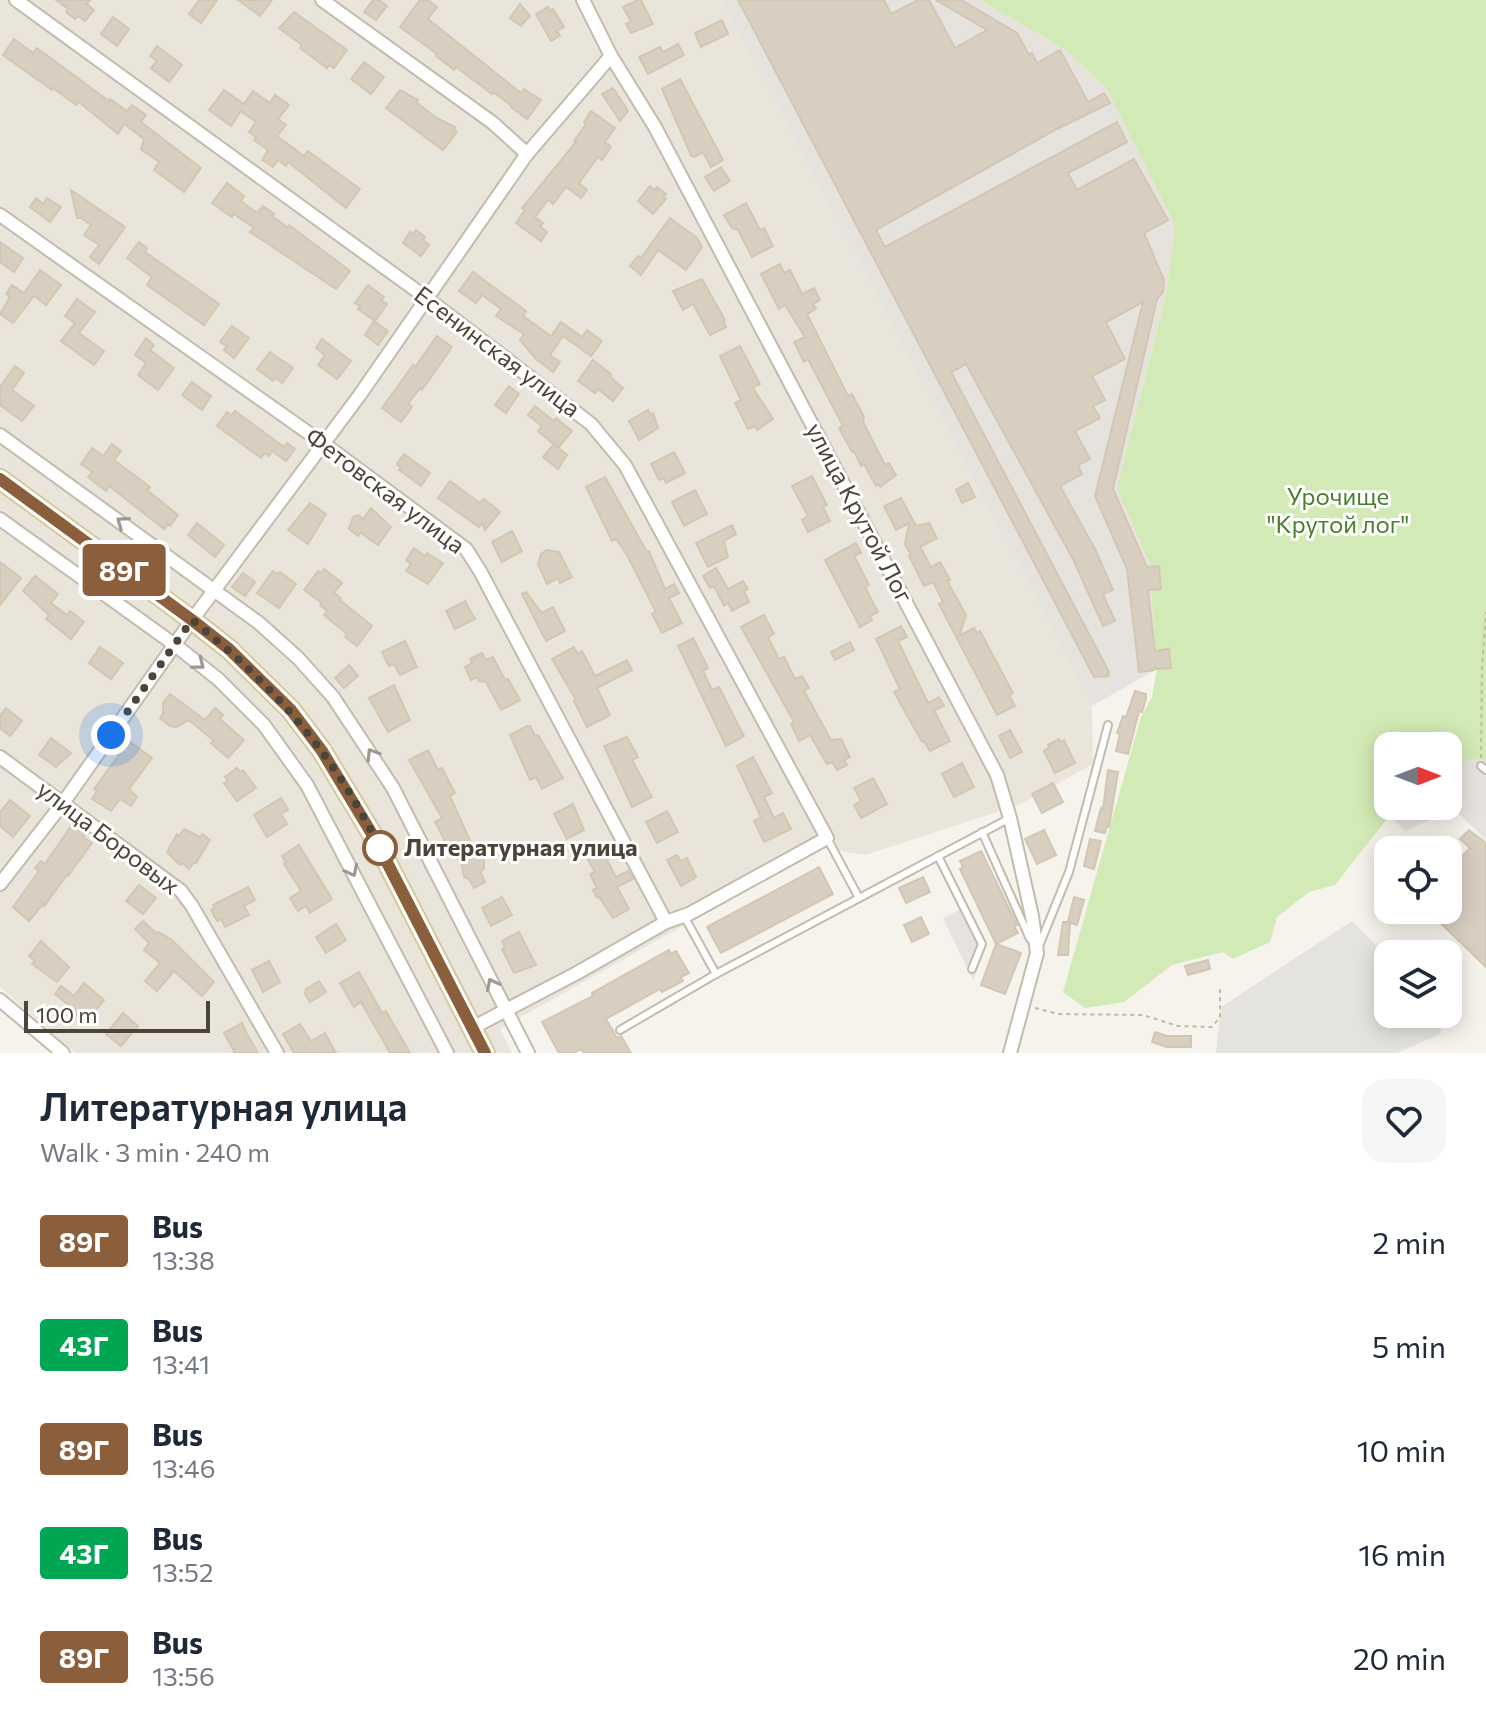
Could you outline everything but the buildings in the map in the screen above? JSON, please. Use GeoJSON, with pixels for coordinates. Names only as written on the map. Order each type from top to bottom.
{"type":"FeatureCollection","features":[{"type":"Feature","properties":{"kind":"main road"},"geometry":{"type":"LineString","coordinates":[[0,479],[229,649],[291,710],[322,751],[375,839],[485,1053]]}},
{"type":"Feature","properties":{"kind":"street","name":"Есенинская улица"},"geometry":{"type":"LineString","coordinates":[[16,0],[428,299],[591,424],[625,465],[827,838]]}},
{"type":"Feature","properties":{"kind":"street"},"geometry":{"type":"LineString","coordinates":[[322,0],[493,123],[527,154]]}},
{"type":"Feature","properties":{"kind":"street","name":"улица Крутой Лог"},"geometry":{"type":"LineString","coordinates":[[583,0],[611,56],[662,140],[997,775],[1010,818],[1037,953],[1010,1053]]}},
{"type":"Feature","properties":{"kind":"street"},"geometry":{"type":"LineString","coordinates":[[0,884],[63,803],[192,620],[324,444],[527,154],[611,56]]}},
{"type":"Feature","properties":{"kind":"street","name":"Фетовская улица"},"geometry":{"type":"LineString","coordinates":[[0,215],[324,444],[466,549],[666,922]]}},
{"type":"Feature","properties":{"kind":"street"},"geometry":{"type":"LineString","coordinates":[[0,435],[216,590],[298,658],[333,697],[393,788],[528,1053]]}},
{"type":"Feature","properties":{"kind":"street"},"geometry":{"type":"LineString","coordinates":[[0,519],[175,645],[218,679],[264,725],[307,785],[447,1053]]}},
{"type":"Feature","properties":{"kind":"street","name":"улица Боровых"},"geometry":{"type":"LineString","coordinates":[[0,757],[181,891],[277,1053]]}},
{"type":"Feature","properties":{"kind":"street"},"geometry":{"type":"LineString","coordinates":[[472,1028],[827,838]]}},
{"type":"Feature","properties":{"kind":"street"},"geometry":{"type":"LineString","coordinates":[[0,1000],[63,1053]]}},
{"type":"Feature","properties":{"kind":"lane"},"geometry":{"type":"LineString","coordinates":[[1037,953],[1069,872],[1108,725]]}},
{"type":"Feature","properties":{"kind":"lane"},"geometry":{"type":"LineString","coordinates":[[620,1030],[716,974],[1010,818]]}},
{"type":"Feature","properties":{"kind":"lane"},"geometry":{"type":"LineString","coordinates":[[982,832],[1037,953]]}},
{"type":"Feature","properties":{"kind":"lane"},"geometry":{"type":"LineString","coordinates":[[827,838],[859,898]]}},
{"type":"Feature","properties":{"kind":"lane"},"geometry":{"type":"LineString","coordinates":[[938,856],[982,944],[972,969]]}},
{"type":"Feature","properties":{"kind":"lane"},"geometry":{"type":"LineString","coordinates":[[684,916],[716,974]]}},
{"type":"Feature","properties":{"kind":"path"},"geometry":{"type":"LineString","coordinates":[[1484,768],[1482,668],[1486,612]]}},
{"type":"Feature","properties":{"kind":"path"},"geometry":{"type":"LineString","coordinates":[[1024,1004],[1058,1014],[1143,1015],[1178,1026],[1212,1027],[1220,1017],[1220,987]]}},
{"type":"Feature","properties":{"kind":"shaded area"},"geometry":{"type":"Polygon","coordinates":[[[0,0],[721,0],[1092,706],[1093,764],[1019,805],[865,855],[821,848],[500,1029],[512,1053],[75,1053],[0,987],[0,0]]]}},
{"type":"Feature","properties":{"kind":"shaded area"},"geometry":{"type":"Polygon","coordinates":[[[721,0],[980,0],[1066,50],[1106,88],[1175,225],[1166,294],[1117,488],[1149,562],[1157,669],[1092,706],[721,0]]]}},
{"type":"Feature","properties":{"kind":"shaded area"},"geometry":{"type":"Polygon","coordinates":[[[1486,730],[1486,840],[1462,817],[1462,747],[1486,730]]]}},
{"type":"Feature","properties":{"kind":"shaded area"},"geometry":{"type":"Polygon","coordinates":[[[1395,820],[1429,820],[1405,832],[1395,820]]]}},
{"type":"Feature","properties":{"kind":"shaded area"},"geometry":{"type":"Polygon","coordinates":[[[961,909],[983,955],[973,980],[943,918],[961,909]]]}},
{"type":"Feature","properties":{"kind":"shaded area"},"geometry":{"type":"Polygon","coordinates":[[[1352,921],[1374,943],[1374,1028],[1441,1028],[1440,1034],[1397,1053],[1216,1053],[1221,1007],[1352,921]]]}},
{"type":"Feature","properties":{"kind":"green space","name":"Урочище \"Крутой лог\""},"geometry":{"type":"Polygon","coordinates":[[[980,0],[1486,0],[1486,761],[1482,758],[1462,762],[1462,732],[1374,732],[1374,820],[1386,820],[1335,885],[1309,892],[1277,917],[1270,942],[1233,959],[1223,952],[1172,965],[1124,1002],[1085,1008],[1063,992],[1141,717],[1152,697],[1157,669],[1149,562],[1117,488],[1166,294],[1175,225],[1106,88],[1066,50],[980,0]]]}},
{"type":"Feature","properties":{"kind":"bus line","name":"89Г"},"geometry":{"type":"LineString","coordinates":[[0,479],[229,649],[291,710],[322,751],[375,839],[485,1053]]}},
{"type":"Feature","properties":{"kind":"place","name":"Литературная улица"},"geometry":{"type":"Point","coordinates":[380,848]}},
{"type":"Feature","properties":{"kind":"route"},"geometry":{"type":"LineString","coordinates":[[111,735],[192,620],[229,649],[291,710],[322,751],[380,848]]}}]}
